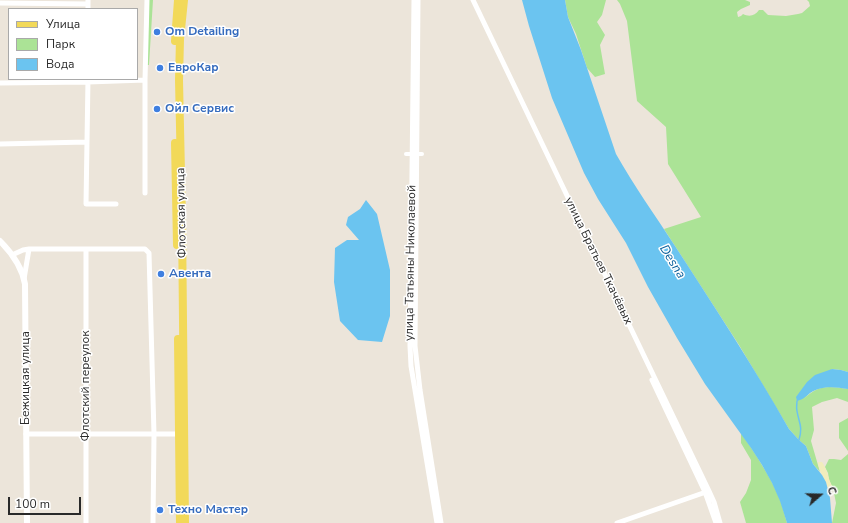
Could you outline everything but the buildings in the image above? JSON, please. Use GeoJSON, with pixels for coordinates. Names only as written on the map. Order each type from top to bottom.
{"type":"FeatureCollection","features":[{"type":"Feature","properties":{"kind":"main road","name":"Флотская улица"},"geometry":{"type":"LineString","coordinates":[[178,0],[174,87],[180,523]]}},
{"type":"Feature","properties":{"kind":"main road","name":"Флотская улица"},"geometry":{"type":"LineString","coordinates":[[184,0],[180,39],[179,80],[185,523]]}},
{"type":"Feature","properties":{"kind":"street"},"geometry":{"type":"LineString","coordinates":[[144,193],[147,0]]}},
{"type":"Feature","properties":{"kind":"street","name":"улица Татьяны Николаевой"},"geometry":{"type":"LineString","coordinates":[[414,0],[417,154],[410,346],[411,366],[437,523]]}},
{"type":"Feature","properties":{"kind":"street","name":"улица Татьяны Николаевой"},"geometry":{"type":"LineString","coordinates":[[418,0],[415,346],[420,390],[441,523]]}},
{"type":"Feature","properties":{"kind":"street","name":"улица Братьев Ткачёвых"},"geometry":{"type":"LineString","coordinates":[[470,0],[612,298],[707,492],[714,502],[720,523]]}},
{"type":"Feature","properties":{"kind":"street","name":"улица Братьев Ткачёвых"},"geometry":{"type":"LineString","coordinates":[[473,0],[707,492],[716,523]]}},
{"type":"Feature","properties":{"kind":"street"},"geometry":{"type":"LineString","coordinates":[[0,3],[88,4]]}},
{"type":"Feature","properties":{"kind":"street"},"geometry":{"type":"LineString","coordinates":[[88,80],[86,204],[116,204]]}},
{"type":"Feature","properties":{"kind":"street"},"geometry":{"type":"LineString","coordinates":[[0,83],[145,80]]}},
{"type":"Feature","properties":{"kind":"street"},"geometry":{"type":"LineString","coordinates":[[0,144],[87,142]]}},
{"type":"Feature","properties":{"kind":"street"},"geometry":{"type":"LineString","coordinates":[[406,154],[417,154]]}},
{"type":"Feature","properties":{"kind":"street","name":"Бежицкая улица"},"geometry":{"type":"LineString","coordinates":[[0,241],[8,249],[22,270],[26,290],[27,523]]}},
{"type":"Feature","properties":{"kind":"street"},"geometry":{"type":"LineString","coordinates":[[24,279],[29,249]]}},
{"type":"Feature","properties":{"kind":"street"},"geometry":{"type":"LineString","coordinates":[[12,255],[29,249],[145,249],[149,253],[154,434],[153,523]]}},
{"type":"Feature","properties":{"kind":"street","name":"Флотский переулок"},"geometry":{"type":"LineString","coordinates":[[86,250],[86,523]]}},
{"type":"Feature","properties":{"kind":"street"},"geometry":{"type":"LineString","coordinates":[[26,434],[179,434]]}},
{"type":"Feature","properties":{"kind":"street"},"geometry":{"type":"LineString","coordinates":[[617,523],[707,492]]}},
{"type":"Feature","properties":{"kind":"green space"},"geometry":{"type":"Polygon","coordinates":[[[149,0],[153,0],[149,65],[147,65],[149,0]]]}},
{"type":"Feature","properties":{"kind":"green space"},"geometry":{"type":"Polygon","coordinates":[[[565,0],[606,0],[602,15],[597,22],[605,35],[600,45],[605,74],[595,77],[587,68],[576,34],[568,17],[565,0]]]}},
{"type":"Feature","properties":{"kind":"green space"},"geometry":{"type":"Polygon","coordinates":[[[617,0],[745,0],[750,2],[750,5],[737,12],[738,17],[743,14],[756,14],[759,10],[763,10],[768,15],[786,16],[802,13],[810,6],[807,0],[848,0],[848,372],[832,369],[803,400],[814,391],[824,387],[835,387],[848,389],[848,402],[837,398],[822,402],[812,407],[814,430],[811,441],[820,472],[813,464],[806,446],[789,429],[739,345],[664,229],[701,217],[668,164],[666,127],[637,101],[627,21],[617,0]]]}},
{"type":"Feature","properties":{"kind":"green space"},"geometry":{"type":"Polygon","coordinates":[[[848,418],[848,451],[839,438],[839,423],[848,418]]]}},
{"type":"Feature","properties":{"kind":"green space"},"geometry":{"type":"Polygon","coordinates":[[[741,433],[773,484],[781,502],[787,523],[746,523],[740,502],[746,493],[751,480],[751,460],[741,443],[741,433]]]}},
{"type":"Feature","properties":{"kind":"green space"},"geometry":{"type":"Polygon","coordinates":[[[848,454],[848,523],[832,523],[836,503],[833,488],[825,467],[829,459],[841,460],[848,454]]]}},
{"type":"Feature","properties":{"kind":"sand"},"geometry":{"type":"Polygon","coordinates":[[[818,462],[822,462],[826,469],[833,488],[831,491],[829,490],[821,473],[818,462]]]}},
{"type":"Feature","properties":{"kind":"water","name":"Desna"},"geometry":{"type":"Polygon","coordinates":[[[522,0],[565,0],[568,17],[581,50],[616,154],[637,189],[734,337],[789,429],[806,446],[813,464],[826,482],[830,498],[832,523],[787,523],[780,501],[762,465],[705,384],[677,338],[648,287],[626,243],[598,199],[584,173],[552,98],[522,0]]]}},
{"type":"Feature","properties":{"kind":"water"},"geometry":{"type":"Polygon","coordinates":[[[366,200],[377,214],[390,270],[390,316],[382,342],[358,340],[340,321],[334,282],[335,248],[347,240],[359,240],[346,225],[348,217],[360,209],[366,200]]]}},
{"type":"Feature","properties":{"kind":"water"},"geometry":{"type":"Polygon","coordinates":[[[832,369],[848,372],[848,389],[833,387],[819,389],[797,401],[796,397],[807,382],[815,375],[832,369]]]}},
{"type":"Feature","properties":{"kind":"waterway"},"geometry":{"type":"LineString","coordinates":[[797,401],[797,410],[801,428],[799,440]]}},
{"type":"Feature","properties":{"kind":"place","name":"Om Detailing"},"geometry":{"type":"Point","coordinates":[157,32]}},
{"type":"Feature","properties":{"kind":"place","name":"ЕвроКар"},"geometry":{"type":"Point","coordinates":[160,68]}},
{"type":"Feature","properties":{"kind":"place","name":"Ойл Сервис"},"geometry":{"type":"Point","coordinates":[157,109]}},
{"type":"Feature","properties":{"kind":"place","name":"Авента"},"geometry":{"type":"Point","coordinates":[161,274]}},
{"type":"Feature","properties":{"kind":"place","name":"Техно Мастер"},"geometry":{"type":"Point","coordinates":[160,510]}}]}
